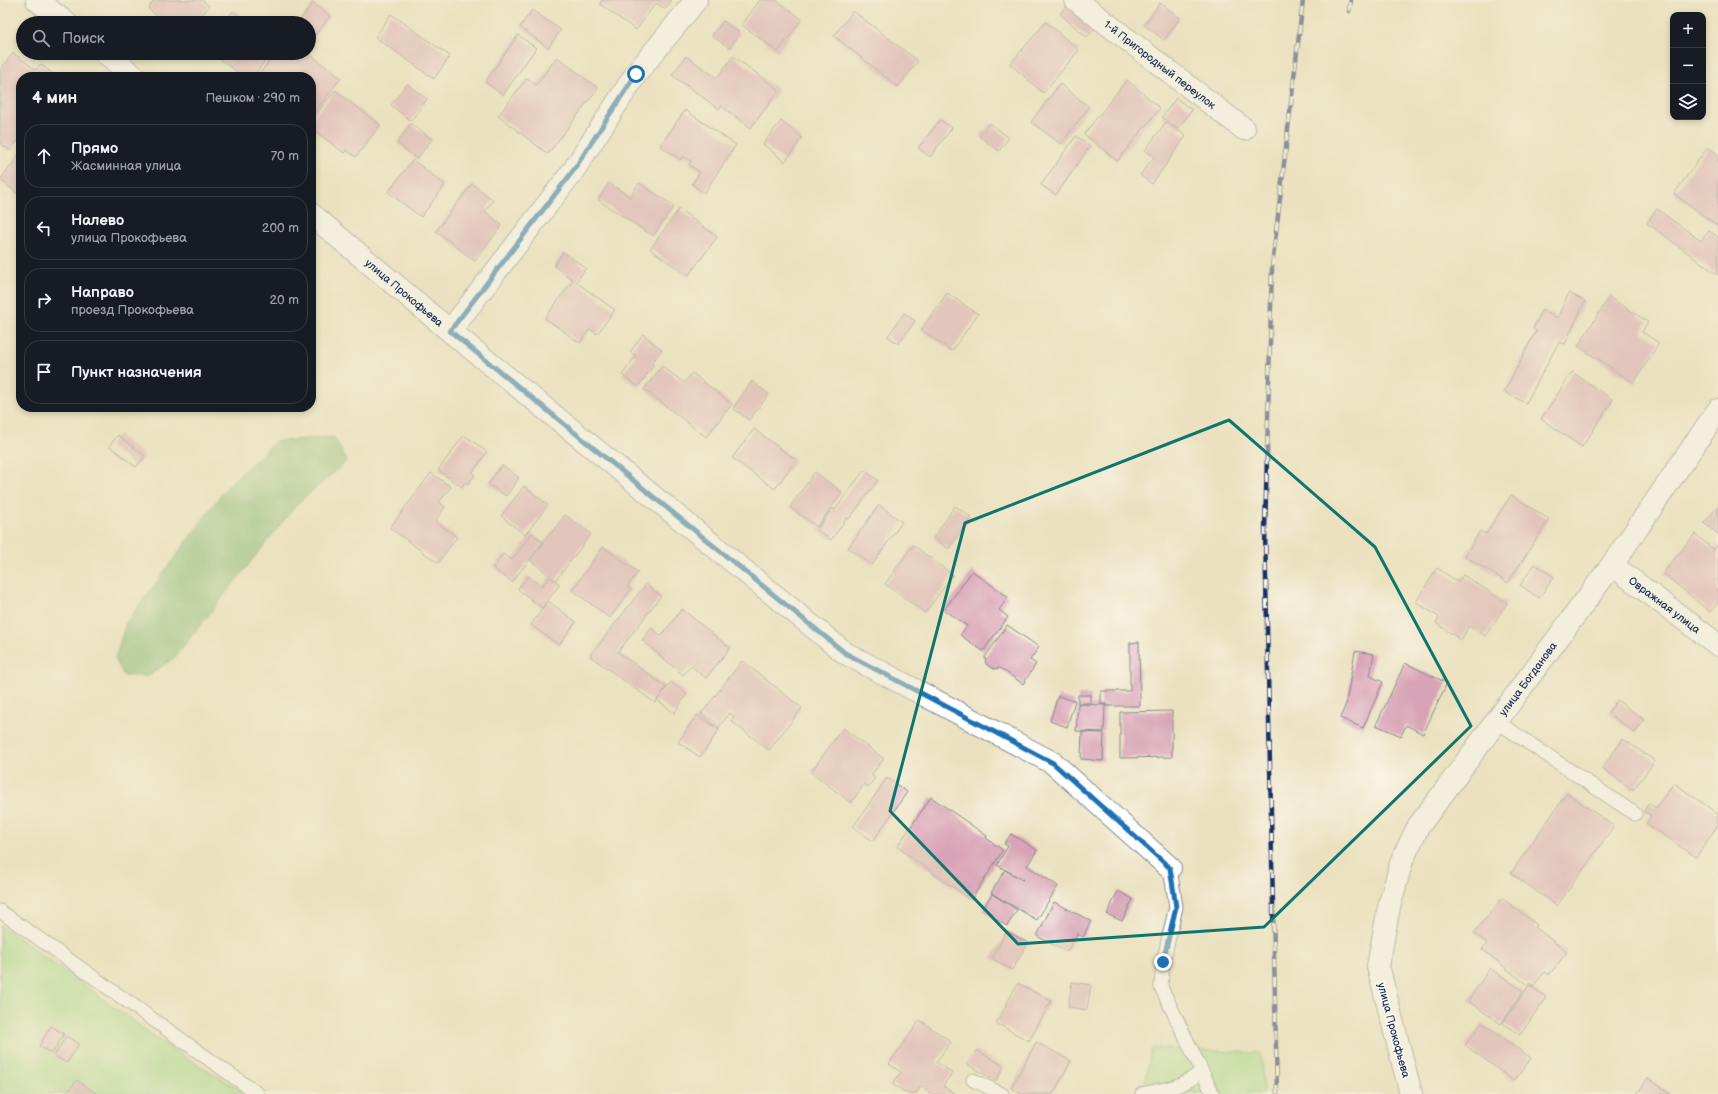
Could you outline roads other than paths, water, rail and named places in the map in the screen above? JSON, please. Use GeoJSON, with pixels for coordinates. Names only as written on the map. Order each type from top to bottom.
{"type":"FeatureCollection","features":[{"type":"Feature","properties":{"kind":"street"},"geometry":{"type":"LineString","coordinates":[[37,0],[57,16]]}},
{"type":"Feature","properties":{"kind":"street"},"geometry":{"type":"LineString","coordinates":[[450,331],[573,171],[636,74],[696,0]]}},
{"type":"Feature","properties":{"kind":"street","name":"1-й Пригородный переулок"},"geometry":{"type":"LineString","coordinates":[[1076,0],[1244,129]]}},
{"type":"Feature","properties":{"kind":"street"},"geometry":{"type":"LineString","coordinates":[[114,60],[130,72]]}},
{"type":"Feature","properties":{"kind":"street","name":"улица Прокофьева"},"geometry":{"type":"LineString","coordinates":[[316,218],[450,331],[845,653],[1053,763],[1170,868]]}},
{"type":"Feature","properties":{"kind":"street","name":"улица Богданова"},"geometry":{"type":"LineString","coordinates":[[1378,966],[1389,907],[1402,860],[1418,827],[1612,565],[1718,410]]}},
{"type":"Feature","properties":{"kind":"street","name":"Овражная улица"},"geometry":{"type":"LineString","coordinates":[[1612,565],[1718,645]]}},
{"type":"Feature","properties":{"kind":"street","name":"улица Прокофьева"},"geometry":{"type":"LineString","coordinates":[[1378,966],[1411,1094]]}},
{"type":"Feature","properties":{"kind":"lane"},"geometry":{"type":"LineString","coordinates":[[1496,721],[1635,814]]}},
{"type":"Feature","properties":{"kind":"lane"},"geometry":{"type":"LineString","coordinates":[[1170,868],[1176,907],[1163,962],[1161,987],[1213,1094]]}},
{"type":"Feature","properties":{"kind":"lane"},"geometry":{"type":"LineString","coordinates":[[0,911],[258,1094]]}},
{"type":"Feature","properties":{"kind":"lane"},"geometry":{"type":"LineString","coordinates":[[1142,1094],[1173,1088],[1192,1079],[1202,1071]]}},
{"type":"Feature","properties":{"kind":"lane"},"geometry":{"type":"LineString","coordinates":[[973,1080],[1002,1094]]}},
{"type":"Feature","properties":{"kind":"railway"},"geometry":{"type":"LineString","coordinates":[[1277,1094],[1265,531],[1272,267],[1303,0]]}},
{"type":"Feature","properties":{"kind":"railway"},"geometry":{"type":"LineString","coordinates":[[1349,11],[1351,0]]}}]}
